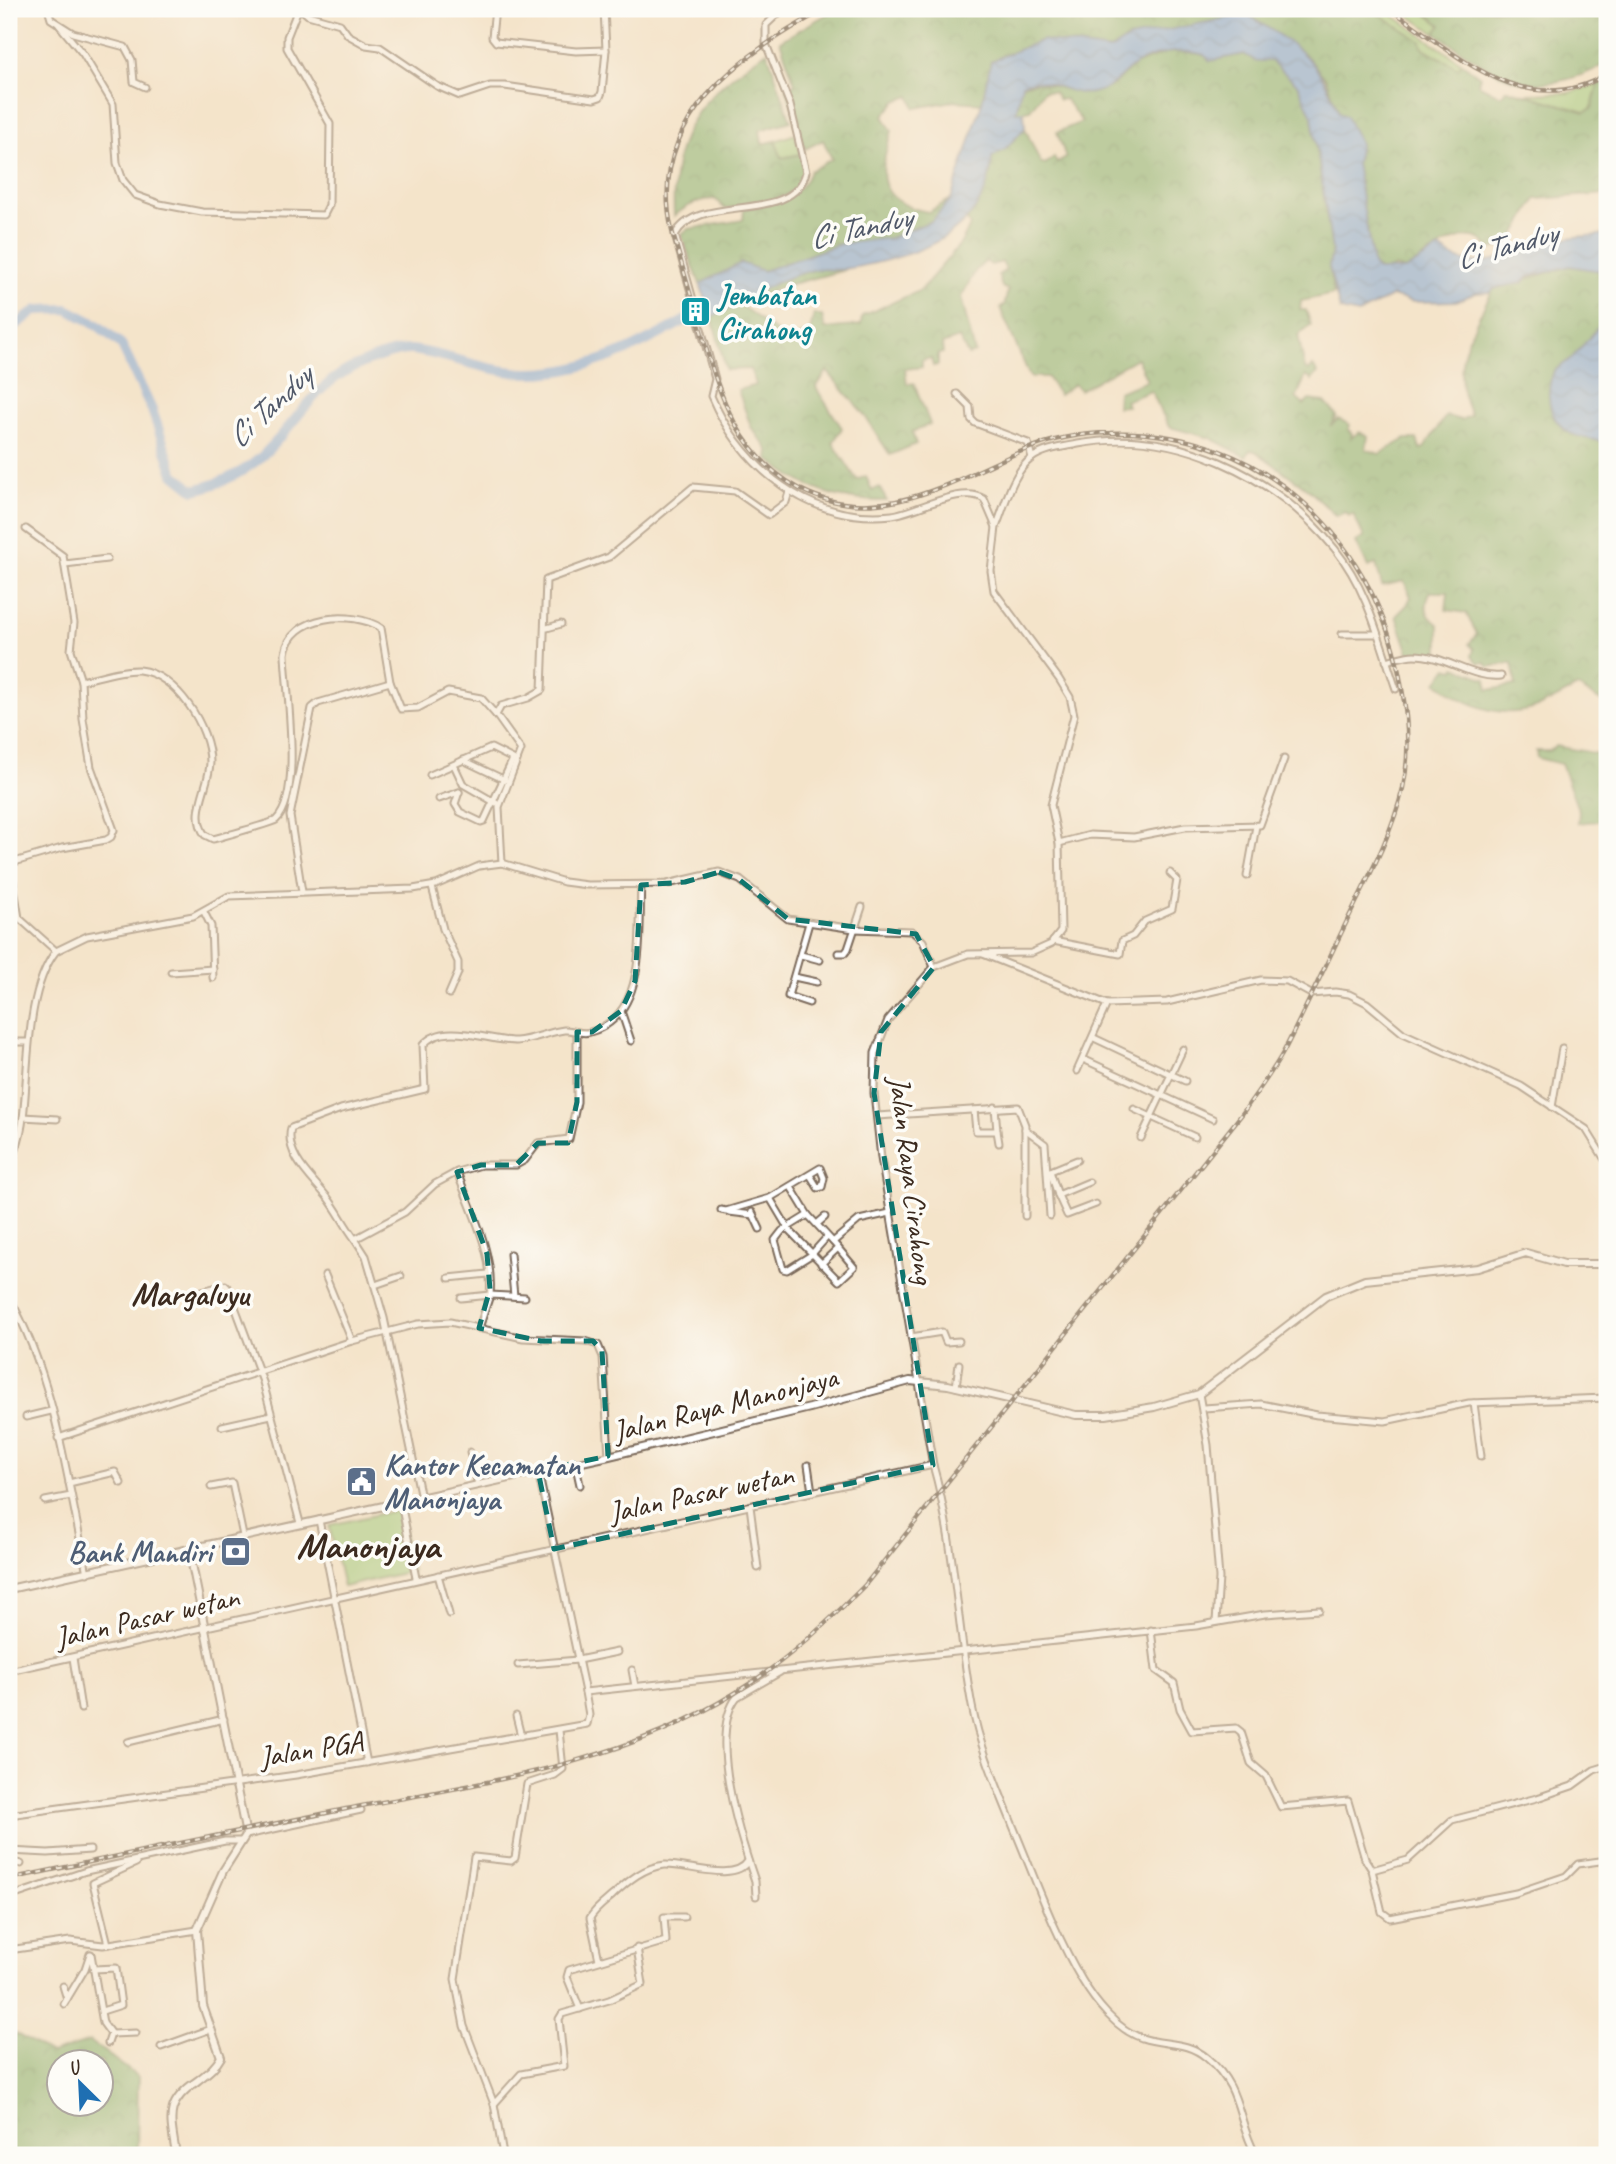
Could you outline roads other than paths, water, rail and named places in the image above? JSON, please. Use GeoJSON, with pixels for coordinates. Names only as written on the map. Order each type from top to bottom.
{"type":"FeatureCollection","features":[{"type":"Feature","properties":{"kind":"main road"},"geometry":{"type":"LineString","coordinates":[[918,1380],[1048,1411],[1086,1416],[1154,1407],[1199,1394],[1316,1303],[1348,1285],[1365,1280],[1478,1268],[1526,1253],[1579,1266],[1607,1264]]}},
{"type":"Feature","properties":{"kind":"main road","name":"Jalan Raya Manonjaya"},"geometry":{"type":"LineString","coordinates":[[9,1589],[609,1456],[918,1380]]}},
{"type":"Feature","properties":{"kind":"main road"},"geometry":{"type":"LineString","coordinates":[[176,2155],[170,2112],[184,2090],[217,2065],[220,2050],[211,2029],[199,1984],[197,1930],[223,1871],[243,1838],[238,1784],[189,1549]]}},
{"type":"Feature","properties":{"kind":"street"},"geometry":{"type":"LineString","coordinates":[[48,9],[51,19],[82,54],[113,104],[117,163],[123,180],[135,195],[160,204],[202,212],[324,215],[329,205],[330,124],[287,48],[287,37],[299,9],[308,15],[341,24],[348,35],[366,45],[380,47],[437,86],[460,96],[490,86],[505,86],[599,99],[606,50],[604,9]]}},
{"type":"Feature","properties":{"kind":"street"},"geometry":{"type":"LineString","coordinates":[[495,9],[492,37],[496,42],[566,50],[606,50]]}},
{"type":"Feature","properties":{"kind":"street"},"geometry":{"type":"LineString","coordinates":[[783,9],[766,25],[765,39],[793,117],[806,172],[803,181],[793,193],[766,203],[698,216],[679,228],[674,240],[715,379],[711,396],[735,440],[760,469],[789,492],[823,508],[874,516],[893,515],[961,494],[974,494],[984,499],[996,527]]}},
{"type":"Feature","properties":{"kind":"street"},"geometry":{"type":"LineString","coordinates":[[59,26],[74,33],[125,47],[132,60],[134,82],[145,87]]}},
{"type":"Feature","properties":{"kind":"street"},"geometry":{"type":"LineString","coordinates":[[957,394],[970,407],[971,419],[978,425],[1028,443],[1032,458]]}},
{"type":"Feature","properties":{"kind":"street"},"geometry":{"type":"LineString","coordinates":[[1170,873],[1177,880],[1172,909],[1145,921],[1133,936],[1122,941],[1120,954],[1053,941],[1061,926],[1059,843],[1052,797],[1073,722],[1073,708],[1059,679],[994,592],[991,571],[996,527],[1003,514],[1007,496],[1032,458],[1059,448],[1117,439],[1185,450],[1247,473],[1295,509],[1336,550],[1368,603],[1396,689]]}},
{"type":"Feature","properties":{"kind":"street"},"geometry":{"type":"LineString","coordinates":[[496,715],[501,706],[528,698],[542,690],[547,628],[545,592],[548,578],[610,557],[693,486],[735,491],[769,515],[786,502],[789,492]]}},
{"type":"Feature","properties":{"kind":"street"},"geometry":{"type":"LineString","coordinates":[[26,529],[60,553],[65,564],[74,623],[71,650],[81,681],[83,719],[91,767],[113,822],[111,837],[10,861],[12,895],[19,918],[56,951]]}},
{"type":"Feature","properties":{"kind":"street"},"geometry":{"type":"LineString","coordinates":[[65,564],[107,559]]}},
{"type":"Feature","properties":{"kind":"street"},"geometry":{"type":"LineString","coordinates":[[81,681],[128,671],[145,671],[182,695],[208,737],[210,766],[200,803],[201,827],[205,835],[217,838],[232,831],[268,825],[282,810],[291,756],[285,654],[293,631],[318,622],[359,619],[381,628],[390,682],[404,710],[418,708],[448,692],[481,698],[521,750],[497,804],[487,818],[481,822],[458,810],[455,804],[459,792]]}},
{"type":"Feature","properties":{"kind":"street"},"geometry":{"type":"LineString","coordinates":[[547,628],[561,624]]}},
{"type":"Feature","properties":{"kind":"street"},"geometry":{"type":"LineString","coordinates":[[1342,634],[1377,634]]}},
{"type":"Feature","properties":{"kind":"street"},"geometry":{"type":"LineString","coordinates":[[1386,660],[1415,655],[1434,658],[1483,677],[1501,676]]}},
{"type":"Feature","properties":{"kind":"street"},"geometry":{"type":"LineString","coordinates":[[302,892],[290,816],[312,708],[318,703],[390,682]]}},
{"type":"Feature","properties":{"kind":"street"},"geometry":{"type":"LineString","coordinates":[[430,775],[488,749],[498,749],[513,760],[497,804],[502,863]]}},
{"type":"Feature","properties":{"kind":"street"},"geometry":{"type":"LineString","coordinates":[[1059,843],[1090,835],[1134,837],[1185,827],[1256,825],[1262,820],[1284,759]]}},
{"type":"Feature","properties":{"kind":"street"},"geometry":{"type":"LineString","coordinates":[[463,760],[505,780]]}},
{"type":"Feature","properties":{"kind":"street"},"geometry":{"type":"LineString","coordinates":[[454,765],[468,789],[497,804]]}},
{"type":"Feature","properties":{"kind":"street"},"geometry":{"type":"LineString","coordinates":[[447,796],[439,799],[468,789]]}},
{"type":"Feature","properties":{"kind":"street"},"geometry":{"type":"LineString","coordinates":[[282,810],[290,816]]}},
{"type":"Feature","properties":{"kind":"street"},"geometry":{"type":"LineString","coordinates":[[1247,876],[1256,825]]}},
{"type":"Feature","properties":{"kind":"street"},"geometry":{"type":"LineString","coordinates":[[9,1170],[23,1117],[29,1042],[37,1000],[56,951],[87,936],[204,912],[229,896],[432,887],[464,871],[502,863],[575,884],[641,885],[685,882],[707,873],[719,872],[740,880],[780,915],[809,923],[854,929],[912,931],[923,941],[934,967]]}},
{"type":"Feature","properties":{"kind":"street"},"geometry":{"type":"LineString","coordinates":[[421,1498],[375,1285],[366,1256],[299,1162],[289,1133],[294,1125],[357,1105],[425,1089],[423,1045],[429,1039],[472,1034],[495,1041],[517,1041],[568,1030],[592,1032],[621,1011],[635,981],[641,885]]}},
{"type":"Feature","properties":{"kind":"street"},"geometry":{"type":"LineString","coordinates":[[432,887],[443,929],[458,962],[458,973],[450,994]]}},
{"type":"Feature","properties":{"kind":"street"},"geometry":{"type":"LineString","coordinates":[[838,953],[846,951],[862,907]]}},
{"type":"Feature","properties":{"kind":"street"},"geometry":{"type":"LineString","coordinates":[[204,912],[211,926],[213,978]]}},
{"type":"Feature","properties":{"kind":"street"},"geometry":{"type":"LineString","coordinates":[[809,923],[788,998],[809,1003]]}},
{"type":"Feature","properties":{"kind":"street","name":"Jalan Raya Cirahong"},"geometry":{"type":"LineString","coordinates":[[933,1465],[890,1213],[877,1116],[874,1072],[877,1043],[888,1020],[934,967],[968,954],[1031,953],[1053,941]]}},
{"type":"Feature","properties":{"kind":"street"},"geometry":{"type":"LineString","coordinates":[[982,953],[1107,1004],[1134,1006],[1167,1002],[1261,980],[1287,981],[1311,994],[1349,994],[1367,1003],[1403,1033],[1510,1081],[1586,1129],[1607,1163]]}},
{"type":"Feature","properties":{"kind":"street"},"geometry":{"type":"LineString","coordinates":[[801,955],[820,960]]}},
{"type":"Feature","properties":{"kind":"street"},"geometry":{"type":"LineString","coordinates":[[171,972],[213,969]]}},
{"type":"Feature","properties":{"kind":"street"},"geometry":{"type":"LineString","coordinates":[[794,976],[817,982]]}},
{"type":"Feature","properties":{"kind":"street"},"geometry":{"type":"LineString","coordinates":[[1077,1071],[1107,1004]]}},
{"type":"Feature","properties":{"kind":"street"},"geometry":{"type":"LineString","coordinates":[[621,1011],[631,1041]]}},
{"type":"Feature","properties":{"kind":"street"},"geometry":{"type":"LineString","coordinates":[[355,1240],[405,1212],[435,1184],[457,1172],[481,1165],[516,1165],[525,1160],[538,1143],[569,1139],[577,1102],[577,1032]]}},
{"type":"Feature","properties":{"kind":"street"},"geometry":{"type":"LineString","coordinates":[[1094,1038],[1185,1081]]}},
{"type":"Feature","properties":{"kind":"street"},"geometry":{"type":"LineString","coordinates":[[9,1042],[29,1042]]}},
{"type":"Feature","properties":{"kind":"street"},"geometry":{"type":"LineString","coordinates":[[1552,1107],[1562,1048]]}},
{"type":"Feature","properties":{"kind":"street"},"geometry":{"type":"LineString","coordinates":[[1141,1138],[1184,1049]]}},
{"type":"Feature","properties":{"kind":"street"},"geometry":{"type":"LineString","coordinates":[[1083,1059],[1213,1119]]}},
{"type":"Feature","properties":{"kind":"street"},"geometry":{"type":"LineString","coordinates":[[995,1107],[999,1143]]}},
{"type":"Feature","properties":{"kind":"street"},"geometry":{"type":"LineString","coordinates":[[877,1116],[1018,1107],[1025,1129],[1025,1216]]}},
{"type":"Feature","properties":{"kind":"street"},"geometry":{"type":"LineString","coordinates":[[1135,1109],[1195,1137]]}},
{"type":"Feature","properties":{"kind":"street"},"geometry":{"type":"LineString","coordinates":[[974,1110],[976,1131],[997,1131]]}},
{"type":"Feature","properties":{"kind":"street"},"geometry":{"type":"LineString","coordinates":[[23,1117],[57,1119]]}},
{"type":"Feature","properties":{"kind":"street"},"geometry":{"type":"LineString","coordinates":[[1025,1129],[1043,1141],[1049,1171],[1067,1215],[1096,1205]]}},
{"type":"Feature","properties":{"kind":"street"},"geometry":{"type":"LineString","coordinates":[[1049,1171],[1077,1160]]}},
{"type":"Feature","properties":{"kind":"street"},"geometry":{"type":"LineString","coordinates":[[1049,1171],[1050,1216]]}},
{"type":"Feature","properties":{"kind":"street"},"geometry":{"type":"LineString","coordinates":[[457,1172],[487,1254],[490,1295],[479,1328]]}},
{"type":"Feature","properties":{"kind":"street"},"geometry":{"type":"LineString","coordinates":[[753,1215],[724,1211],[770,1199],[810,1175]]}},
{"type":"Feature","properties":{"kind":"street"},"geometry":{"type":"LineString","coordinates":[[1058,1195],[1089,1182]]}},
{"type":"Feature","properties":{"kind":"street"},"geometry":{"type":"LineString","coordinates":[[770,1199],[789,1230],[838,1281],[854,1267],[808,1215],[791,1187]]}},
{"type":"Feature","properties":{"kind":"street"},"geometry":{"type":"LineString","coordinates":[[750,1206],[760,1229]]}},
{"type":"Feature","properties":{"kind":"street"},"geometry":{"type":"LineString","coordinates":[[808,1215],[789,1230],[782,1231],[775,1240],[783,1269],[787,1270],[811,1255],[859,1220],[890,1213]]}},
{"type":"Feature","properties":{"kind":"street"},"geometry":{"type":"LineString","coordinates":[[817,1224],[825,1217]]}},
{"type":"Feature","properties":{"kind":"street"},"geometry":{"type":"LineString","coordinates":[[821,1264],[838,1248]]}},
{"type":"Feature","properties":{"kind":"street"},"geometry":{"type":"LineString","coordinates":[[510,1254],[513,1296]]}},
{"type":"Feature","properties":{"kind":"street"},"geometry":{"type":"LineString","coordinates":[[449,1278],[488,1274]]}},
{"type":"Feature","properties":{"kind":"street"},"geometry":{"type":"LineString","coordinates":[[325,1275],[352,1341]]}},
{"type":"Feature","properties":{"kind":"street"},"geometry":{"type":"LineString","coordinates":[[375,1285],[401,1276]]}},
{"type":"Feature","properties":{"kind":"street"},"geometry":{"type":"LineString","coordinates":[[202,1291],[227,1286],[260,1371],[300,1524]]}},
{"type":"Feature","properties":{"kind":"street"},"geometry":{"type":"LineString","coordinates":[[9,1297],[34,1346],[69,1483],[87,1573]]}},
{"type":"Feature","properties":{"kind":"street"},"geometry":{"type":"LineString","coordinates":[[461,1297],[525,1297]]}},
{"type":"Feature","properties":{"kind":"street"},"geometry":{"type":"LineString","coordinates":[[9,1317],[19,1315]]}},
{"type":"Feature","properties":{"kind":"street"},"geometry":{"type":"LineString","coordinates":[[58,1438],[352,1341],[435,1322],[523,1338],[585,1340],[598,1345],[603,1357],[609,1456]]}},
{"type":"Feature","properties":{"kind":"street"},"geometry":{"type":"LineString","coordinates":[[911,1337],[942,1332],[946,1342],[959,1341]]}},
{"type":"Feature","properties":{"kind":"street"},"geometry":{"type":"LineString","coordinates":[[956,1387],[959,1364]]}},
{"type":"Feature","properties":{"kind":"street"},"geometry":{"type":"LineString","coordinates":[[1199,1394],[1203,1408],[1219,1578],[1216,1622]]}},
{"type":"Feature","properties":{"kind":"street"},"geometry":{"type":"LineString","coordinates":[[1203,1408],[1261,1404],[1317,1415],[1385,1421],[1474,1403],[1607,1398]]}},
{"type":"Feature","properties":{"kind":"street"},"geometry":{"type":"LineString","coordinates":[[1474,1403],[1481,1456]]}},
{"type":"Feature","properties":{"kind":"street"},"geometry":{"type":"LineString","coordinates":[[26,1417],[51,1410]]}},
{"type":"Feature","properties":{"kind":"street"},"geometry":{"type":"LineString","coordinates":[[222,1426],[271,1415]]}},
{"type":"Feature","properties":{"kind":"street"},"geometry":{"type":"LineString","coordinates":[[470,1451],[478,1485]]}},
{"type":"Feature","properties":{"kind":"street"},"geometry":{"type":"LineString","coordinates":[[575,1462],[580,1485]]}},
{"type":"Feature","properties":{"kind":"street"},"geometry":{"type":"LineString","coordinates":[[808,1465],[812,1492]]}},
{"type":"Feature","properties":{"kind":"street"},"geometry":{"type":"LineString","coordinates":[[933,1465],[943,1510],[977,1728],[993,1780],[1047,1914],[1082,1980],[1102,2009],[1134,2035],[1184,2044],[1207,2058],[1237,2095],[1256,2155]]}},
{"type":"Feature","properties":{"kind":"street","name":"Jalan Pasar wetan"},"geometry":{"type":"LineString","coordinates":[[9,1671],[416,1578],[933,1465]]}},
{"type":"Feature","properties":{"kind":"street"},"geometry":{"type":"LineString","coordinates":[[538,1471],[585,1692],[1319,1610]]}},
{"type":"Feature","properties":{"kind":"street"},"geometry":{"type":"LineString","coordinates":[[69,1483],[115,1472],[121,1483]]}},
{"type":"Feature","properties":{"kind":"street"},"geometry":{"type":"LineString","coordinates":[[211,1487],[232,1483],[243,1536]]}},
{"type":"Feature","properties":{"kind":"street"},"geometry":{"type":"LineString","coordinates":[[45,1501],[71,1496]]}},
{"type":"Feature","properties":{"kind":"street"},"geometry":{"type":"LineString","coordinates":[[401,1503],[416,1578]]}},
{"type":"Feature","properties":{"kind":"street"},"geometry":{"type":"LineString","coordinates":[[750,1506],[758,1568]]}},
{"type":"Feature","properties":{"kind":"street"},"geometry":{"type":"LineString","coordinates":[[319,1520],[367,1763]]}},
{"type":"Feature","properties":{"kind":"street"},"geometry":{"type":"LineString","coordinates":[[438,1575],[449,1614]]}},
{"type":"Feature","properties":{"kind":"street"},"geometry":{"type":"LineString","coordinates":[[1151,1630],[1156,1670],[1174,1683],[1182,1716],[1192,1731],[1236,1727],[1241,1732],[1251,1763],[1266,1776],[1281,1807],[1348,1801],[1382,1912],[1390,1918],[1516,1893],[1566,1877],[1578,1864],[1607,1860]]}},
{"type":"Feature","properties":{"kind":"street"},"geometry":{"type":"LineString","coordinates":[[518,1665],[578,1660],[617,1652]]}},
{"type":"Feature","properties":{"kind":"street"},"geometry":{"type":"LineString","coordinates":[[74,1658],[81,1709]]}},
{"type":"Feature","properties":{"kind":"street"},"geometry":{"type":"LineString","coordinates":[[632,1670],[635,1686]]}},
{"type":"Feature","properties":{"kind":"street"},"geometry":{"type":"LineString","coordinates":[[755,1896],[755,1881],[730,1786],[724,1739],[737,1697],[782,1670]]}},
{"type":"Feature","properties":{"kind":"street","name":"Jalan PGA"},"geometry":{"type":"LineString","coordinates":[[9,1815],[238,1784],[583,1726],[589,1721],[585,1692]]}},
{"type":"Feature","properties":{"kind":"street"},"geometry":{"type":"LineString","coordinates":[[516,1716],[521,1736]]}},
{"type":"Feature","properties":{"kind":"street"},"geometry":{"type":"LineString","coordinates":[[128,1742],[224,1719]]}},
{"type":"Feature","properties":{"kind":"street"},"geometry":{"type":"LineString","coordinates":[[503,2155],[494,2104],[464,2026],[455,1979],[471,1862],[478,1856],[512,1861],[517,1855],[527,1784],[555,1775],[563,1769],[559,1730]]}},
{"type":"Feature","properties":{"kind":"street"},"geometry":{"type":"LineString","coordinates":[[1371,1870],[1408,1860],[1452,1820],[1572,1786],[1594,1770],[1607,1766]]}},
{"type":"Feature","properties":{"kind":"street"},"geometry":{"type":"LineString","coordinates":[[9,1897],[86,1871],[362,1810]]}},
{"type":"Feature","properties":{"kind":"street"},"geometry":{"type":"LineString","coordinates":[[9,1851],[48,1853],[90,1850]]}},
{"type":"Feature","properties":{"kind":"street"},"geometry":{"type":"LineString","coordinates":[[108,1944],[93,1883],[142,1860]]}},
{"type":"Feature","properties":{"kind":"street"},"geometry":{"type":"LineString","coordinates":[[9,1861],[21,1864]]}},
{"type":"Feature","properties":{"kind":"street"},"geometry":{"type":"LineString","coordinates":[[599,1960],[590,1918],[630,1880],[646,1870],[664,1865],[733,1871],[745,1867],[748,1861]]}},
{"type":"Feature","properties":{"kind":"street"},"geometry":{"type":"LineString","coordinates":[[580,2009],[567,1972],[668,1939],[664,1917],[684,1917]]}},
{"type":"Feature","properties":{"kind":"street"},"geometry":{"type":"LineString","coordinates":[[9,1950],[62,1941],[108,1944],[197,1930]]}},
{"type":"Feature","properties":{"kind":"street"},"geometry":{"type":"LineString","coordinates":[[62,1986],[65,2002],[85,1969],[95,1945]]}},
{"type":"Feature","properties":{"kind":"street"},"geometry":{"type":"LineString","coordinates":[[494,2104],[521,2074],[564,2066],[560,2017],[643,1984],[637,1948]]}},
{"type":"Feature","properties":{"kind":"street"},"geometry":{"type":"LineString","coordinates":[[90,1954],[103,2023],[111,2034]]}},
{"type":"Feature","properties":{"kind":"street"},"geometry":{"type":"LineString","coordinates":[[94,1969],[116,1968],[121,2005],[102,2011]]}},
{"type":"Feature","properties":{"kind":"street"},"geometry":{"type":"LineString","coordinates":[[161,2047],[211,2029]]}},
{"type":"Feature","properties":{"kind":"street"},"geometry":{"type":"LineString","coordinates":[[111,2034],[136,2033]]}},
{"type":"Feature","properties":{"kind":"street"},"geometry":{"type":"LineString","coordinates":[[108,2043],[111,2034]]}},
{"type":"Feature","properties":{"kind":"water"},"geometry":{"type":"Polygon","coordinates":[[[1247,14],[1304,54],[1322,77],[1339,113],[1346,116],[1360,144],[1356,163],[1373,265],[1378,270],[1405,270],[1440,248],[1453,257],[1481,262],[1496,260],[1559,239],[1607,234],[1607,272],[1570,266],[1456,301],[1413,302],[1392,296],[1358,314],[1340,310],[1329,267],[1332,250],[1312,116],[1298,85],[1271,61],[1256,61],[1244,54],[1210,61],[1205,55],[1179,52],[1144,60],[1108,87],[1087,94],[1041,82],[1022,84],[1016,112],[1024,111],[1025,128],[1004,150],[992,157],[987,184],[977,206],[961,224],[920,250],[870,264],[845,269],[813,270],[794,276],[712,317],[700,284],[741,263],[763,271],[840,244],[890,238],[932,221],[951,199],[982,103],[991,61],[1042,40],[1110,50],[1129,38],[1247,14]]]}},
{"type":"Feature","properties":{"kind":"water"},"geometry":{"type":"Polygon","coordinates":[[[1607,317],[1607,372],[1601,400],[1607,413],[1607,443],[1577,436],[1561,426],[1552,412],[1549,387],[1554,371],[1572,358],[1607,317]]]}},
{"type":"Feature","properties":{"kind":"waterway","name":"Ci Tanduy"},"geometry":{"type":"LineString","coordinates":[[9,330],[37,310],[67,309],[96,324],[121,344],[152,410],[174,474],[194,490],[225,480],[253,464],[321,390],[346,371],[379,357],[412,350],[498,370],[552,372],[578,367],[628,350],[720,300]]}},
{"type":"Feature","properties":{"kind":"railway"},"geometry":{"type":"LineString","coordinates":[[9,1879],[547,1769],[644,1738],[690,1718],[770,1670],[819,1629],[865,1585],[1242,1114],[1284,1051],[1379,856],[1403,788],[1407,751],[1404,701],[1389,636],[1368,587],[1340,543],[1306,504],[1265,473],[1218,450],[1167,437],[1089,434],[1033,447],[914,497],[858,505],[829,500],[800,489],[779,475],[746,442],[716,380],[672,231],[668,192],[673,156],[686,124],[707,96],[732,71],[761,48],[825,9]]}},
{"type":"Feature","properties":{"kind":"railway"},"geometry":{"type":"LineString","coordinates":[[1390,9],[1466,62],[1519,87],[1548,91],[1577,87],[1607,74]]}},
{"type":"Feature","properties":{"kind":"place","name":"Jembatan Cirahong"},"geometry":{"type":"Point","coordinates":[695,312]}},
{"type":"Feature","properties":{"kind":"place","name":"Kantor Kecamatan Manonjaya"},"geometry":{"type":"Point","coordinates":[361,1482]}},
{"type":"Feature","properties":{"kind":"place","name":"Bank Mandiri"},"geometry":{"type":"Point","coordinates":[235,1552]}},
{"type":"Feature","properties":{"kind":"district","name":"Margaluyu"},"geometry":{"type":"Point","coordinates":[190,1293]}},
{"type":"Feature","properties":{"kind":"district","name":"Manonjaya"},"geometry":{"type":"Point","coordinates":[368,1545]}}]}
